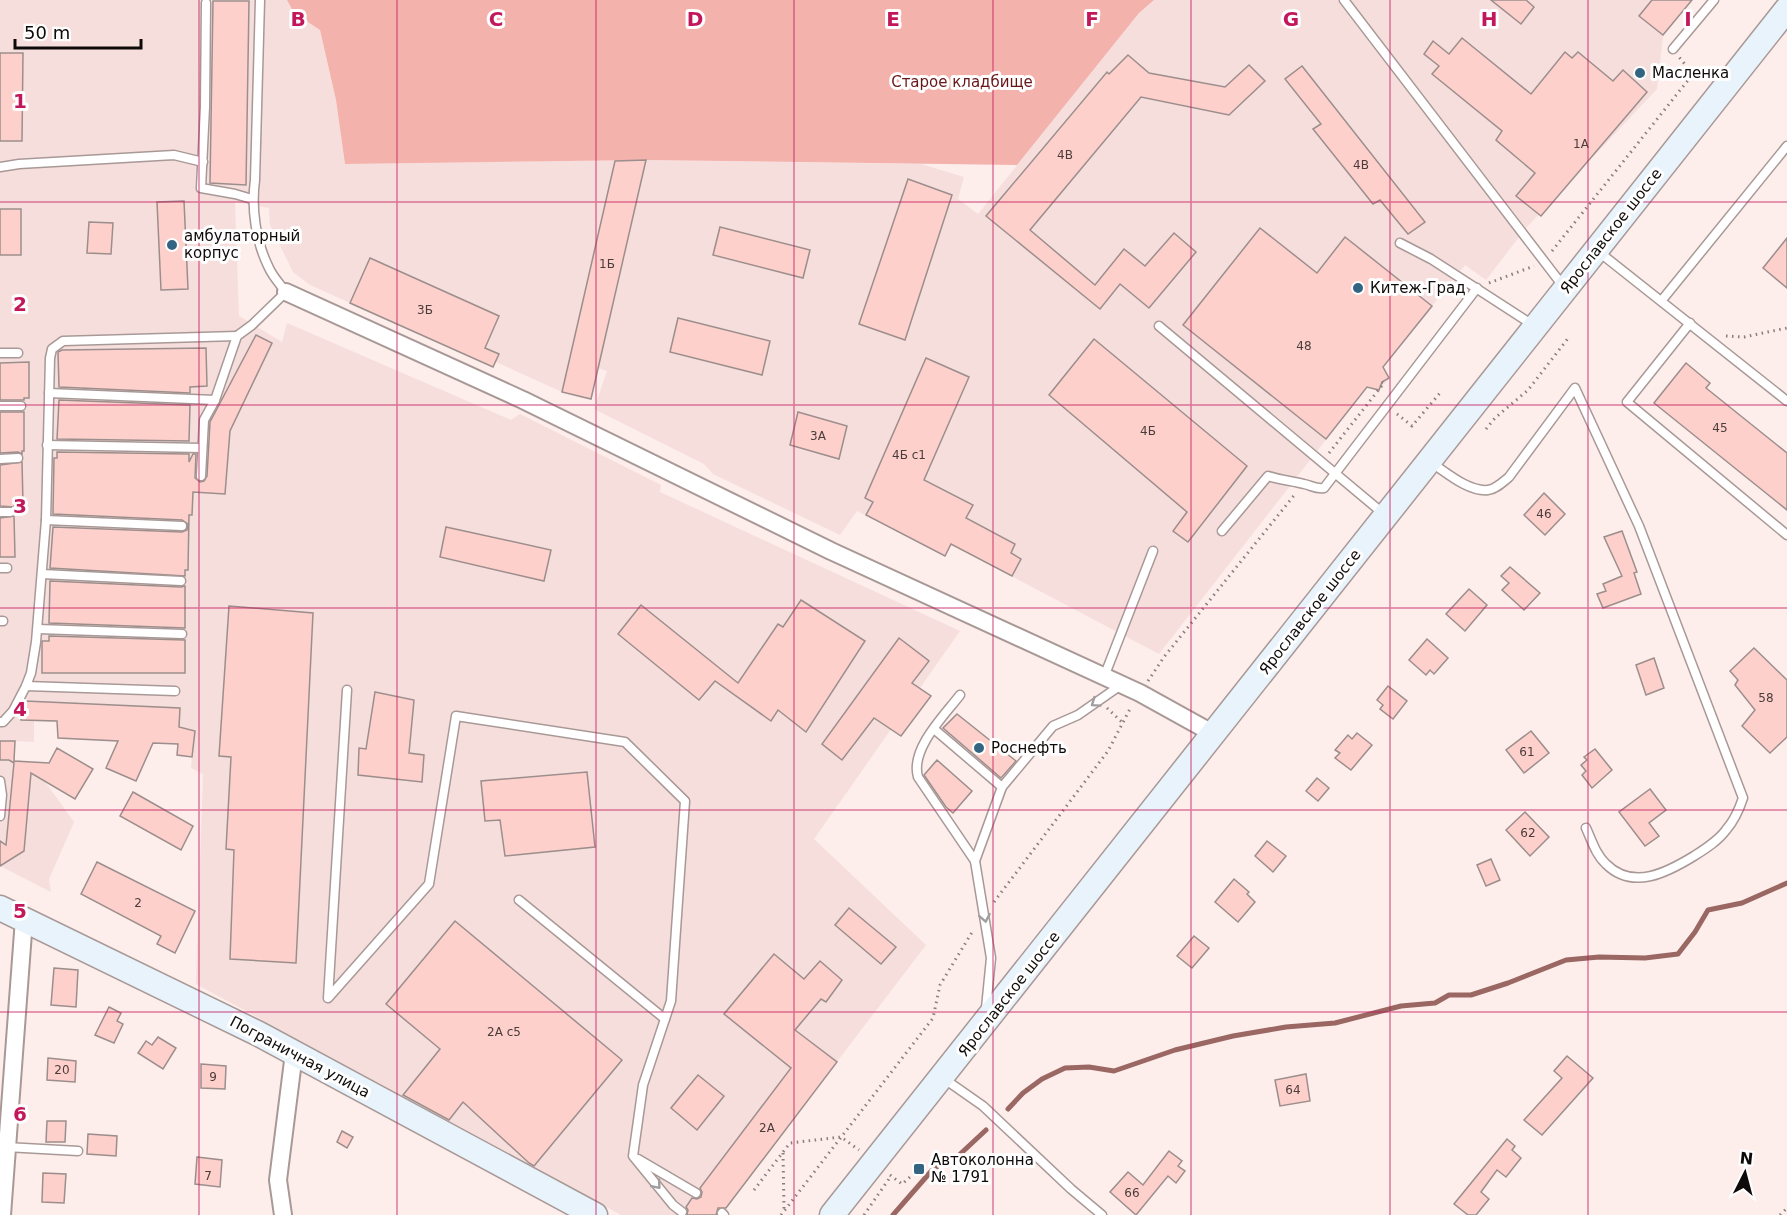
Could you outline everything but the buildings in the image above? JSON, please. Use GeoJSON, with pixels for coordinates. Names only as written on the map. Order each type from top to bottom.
{"type":"FeatureCollection","features":[{"type":"Feature","properties":{"kind":"main road","name":"Ярославское шоссе"},"geometry":{"type":"LineString","coordinates":[[832,1215],[883,1169],[942,1077],[1787,9]]}},
{"type":"Feature","properties":{"kind":"main road","name":"Пограничная улица"},"geometry":{"type":"LineString","coordinates":[[0,908],[294,1053],[569,1205],[595,1215]]}},
{"type":"Feature","properties":{"kind":"street"},"geometry":{"type":"LineString","coordinates":[[286,292],[523,400],[831,551],[1140,693],[1214,734]]}},
{"type":"Feature","properties":{"kind":"street"},"geometry":{"type":"LineString","coordinates":[[2,1215],[3,1147],[24,919]]}},
{"type":"Feature","properties":{"kind":"street"},"geometry":{"type":"LineString","coordinates":[[283,1215],[278,1180],[294,1053]]}},
{"type":"Feature","properties":{"kind":"lane"},"geometry":{"type":"LineString","coordinates":[[0,722],[3,722],[13,711],[26,686],[31,673],[38,629],[46,520],[52,349],[63,341],[237,336],[252,325],[286,292],[270,270],[262,250],[252,199],[255,180],[260,0]]}},
{"type":"Feature","properties":{"kind":"lane"},"geometry":{"type":"LineString","coordinates":[[1344,0],[1565,289]]}},
{"type":"Feature","properties":{"kind":"lane"},"geometry":{"type":"LineString","coordinates":[[1673,49],[1714,0]]}},
{"type":"Feature","properties":{"kind":"lane"},"geometry":{"type":"LineString","coordinates":[[206,3],[201,188],[252,199]]}},
{"type":"Feature","properties":{"kind":"lane"},"geometry":{"type":"LineString","coordinates":[[1662,300],[1787,146]]}},
{"type":"Feature","properties":{"kind":"lane"},"geometry":{"type":"LineString","coordinates":[[0,167],[174,155],[203,162]]}},
{"type":"Feature","properties":{"kind":"lane"},"geometry":{"type":"LineString","coordinates":[[1400,243],[1431,259],[1536,327]]}},
{"type":"Feature","properties":{"kind":"lane"},"geometry":{"type":"LineString","coordinates":[[1596,250],[1787,401]]}},
{"type":"Feature","properties":{"kind":"lane"},"geometry":{"type":"LineString","coordinates":[[1222,531],[1268,476],[1304,484],[1315,489],[1324,488],[1477,288]]}},
{"type":"Feature","properties":{"kind":"lane"},"geometry":{"type":"LineString","coordinates":[[1690,323],[1627,402],[1787,535]]}},
{"type":"Feature","properties":{"kind":"lane"},"geometry":{"type":"LineString","coordinates":[[1159,326],[1385,516]]}},
{"type":"Feature","properties":{"kind":"lane"},"geometry":{"type":"LineString","coordinates":[[201,476],[204,420],[215,400],[237,336]]}},
{"type":"Feature","properties":{"kind":"lane"},"geometry":{"type":"LineString","coordinates":[[0,353],[18,353]]}},
{"type":"Feature","properties":{"kind":"lane"},"geometry":{"type":"LineString","coordinates":[[1429,461],[1476,489],[1489,490],[1498,486],[1509,477],[1575,388],[1639,526],[1743,798],[1737,815],[1725,832],[1708,847],[1668,872],[1655,876],[1627,876],[1616,872],[1598,856],[1586,828]]}},
{"type":"Feature","properties":{"kind":"lane"},"geometry":{"type":"LineString","coordinates":[[49,393],[215,400]]}},
{"type":"Feature","properties":{"kind":"lane"},"geometry":{"type":"LineString","coordinates":[[0,406],[21,406]]}},
{"type":"Feature","properties":{"kind":"lane"},"geometry":{"type":"LineString","coordinates":[[47,445],[202,448]]}},
{"type":"Feature","properties":{"kind":"lane"},"geometry":{"type":"LineString","coordinates":[[0,459],[18,458]]}},
{"type":"Feature","properties":{"kind":"lane"},"geometry":{"type":"LineString","coordinates":[[0,512],[10,512]]}},
{"type":"Feature","properties":{"kind":"lane"},"geometry":{"type":"LineString","coordinates":[[46,520],[182,526]]}},
{"type":"Feature","properties":{"kind":"lane"},"geometry":{"type":"LineString","coordinates":[[1104,677],[1154,551]]}},
{"type":"Feature","properties":{"kind":"lane"},"geometry":{"type":"LineString","coordinates":[[42,574],[181,581]]}},
{"type":"Feature","properties":{"kind":"lane"},"geometry":{"type":"LineString","coordinates":[[38,629],[182,634]]}},
{"type":"Feature","properties":{"kind":"lane"},"geometry":{"type":"LineString","coordinates":[[975,861],[1002,787],[1053,726],[1068,720],[1122,685]]}},
{"type":"Feature","properties":{"kind":"lane"},"geometry":{"type":"LineString","coordinates":[[26,686],[175,691]]}},
{"type":"Feature","properties":{"kind":"lane"},"geometry":{"type":"LineString","coordinates":[[347,690],[328,998],[429,884],[456,716],[625,742],[685,801],[671,1000],[643,1085],[633,1156],[673,1205],[682,1212]]}},
{"type":"Feature","properties":{"kind":"lane"},"geometry":{"type":"LineString","coordinates":[[960,695],[920,750],[915,767],[918,777],[975,861],[991,958],[985,1024]]}},
{"type":"Feature","properties":{"kind":"lane"},"geometry":{"type":"LineString","coordinates":[[934,729],[1002,787]]}},
{"type":"Feature","properties":{"kind":"lane"},"geometry":{"type":"LineString","coordinates":[[0,781],[2,795],[0,816]]}},
{"type":"Feature","properties":{"kind":"lane"},"geometry":{"type":"LineString","coordinates":[[519,900],[664,1019]]}},
{"type":"Feature","properties":{"kind":"lane"},"geometry":{"type":"LineString","coordinates":[[942,1077],[983,1106],[1102,1215]]}},
{"type":"Feature","properties":{"kind":"lane"},"geometry":{"type":"LineString","coordinates":[[3,1147],[78,1151]]}},
{"type":"Feature","properties":{"kind":"lane"},"geometry":{"type":"LineString","coordinates":[[633,1156],[696,1194]]}},
{"type":"Feature","properties":{"kind":"path"},"geometry":{"type":"LineString","coordinates":[[1477,288],[1544,262],[1693,74],[1673,49]]}},
{"type":"Feature","properties":{"kind":"path"},"geometry":{"type":"LineString","coordinates":[[1706,336],[1744,337],[1787,328]]}},
{"type":"Feature","properties":{"kind":"path"},"geometry":{"type":"LineString","coordinates":[[1486,429],[1494,418],[1528,390],[1569,337]]}},
{"type":"Feature","properties":{"kind":"path"},"geometry":{"type":"LineString","coordinates":[[1322,462],[1374,397],[1384,383],[1382,382]]}},
{"type":"Feature","properties":{"kind":"path"},"geometry":{"type":"LineString","coordinates":[[1374,397],[1412,426],[1440,393]]}},
{"type":"Feature","properties":{"kind":"path"},"geometry":{"type":"LineString","coordinates":[[783,1213],[933,1018],[940,985],[984,916],[1108,751],[1140,693],[1164,657],[1304,484]]}},
{"type":"Feature","properties":{"kind":"path"},"geometry":{"type":"LineString","coordinates":[[1099,700],[1124,724]]}},
{"type":"Feature","properties":{"kind":"path"},"geometry":{"type":"LineString","coordinates":[[754,1190],[790,1143],[842,1137],[902,1184],[919,1169]]}},
{"type":"Feature","properties":{"kind":"path"},"geometry":{"type":"LineString","coordinates":[[783,1151],[783,1213]]}},
{"type":"Feature","properties":{"kind":"path"},"geometry":{"type":"LineString","coordinates":[[864,1215],[883,1169]]}},
{"type":"Feature","properties":{"kind":"path"},"geometry":{"type":"LineString","coordinates":[[1780,1215],[1787,1208]]}},
{"type":"Feature","properties":{"kind":"shaded area"},"geometry":{"type":"Polygon","coordinates":[[[0,0],[287,0],[294,13],[320,30],[336,100],[345,164],[646,160],[921,164],[964,177],[958,199],[978,214],[1139,13],[1154,0],[1692,0],[1663,36],[1657,89],[1526,228],[1486,280],[1465,265],[1383,367],[1389,379],[1379,390],[1367,387],[1159,654],[951,544],[945,556],[857,511],[840,535],[713,474],[704,464],[594,409],[607,371],[598,368],[591,399],[562,392],[496,362],[493,367],[310,285],[293,272],[270,225],[269,208],[235,202],[239,316],[282,342],[287,323],[511,420],[520,414],[661,485],[660,492],[960,631],[814,839],[926,945],[720,1215],[621,1215],[196,984],[203,774],[191,768],[194,731],[179,727],[34,721],[34,742],[15,741],[14,760],[31,762],[74,822],[49,879],[51,892],[0,866],[0,0]]]}},
{"type":"Feature","properties":{"kind":"green space","name":"Старое кладбище"},"geometry":{"type":"Polygon","coordinates":[[[287,0],[1154,0],[1139,13],[1017,165],[646,160],[345,164],[336,100],[320,30],[294,13],[287,0]]]}},
{"type":"Feature","properties":{"kind":"waterway"},"geometry":{"type":"LineString","coordinates":[[1008,1109],[1023,1093],[1042,1079],[1065,1068],[1089,1067],[1114,1071],[1175,1050],[1233,1036],[1286,1027],[1335,1023],[1401,1006],[1435,1003],[1449,995],[1471,995],[1508,983],[1566,960],[1599,957],[1645,958],[1678,954],[1708,910],[1742,903],[1787,883]]}},
{"type":"Feature","properties":{"kind":"waterway"},"geometry":{"type":"LineString","coordinates":[[893,1215],[934,1168],[957,1157],[986,1130]]}},
{"type":"Feature","properties":{"kind":"place","name":"Масленка"},"geometry":{"type":"Point","coordinates":[1640,73]}},
{"type":"Feature","properties":{"kind":"place","name":"амбулаторный корпус"},"geometry":{"type":"Point","coordinates":[172,245]}},
{"type":"Feature","properties":{"kind":"place","name":"Китеж-Град"},"geometry":{"type":"Point","coordinates":[1358,288]}},
{"type":"Feature","properties":{"kind":"place","name":"Роснефть"},"geometry":{"type":"Point","coordinates":[979,748]}},
{"type":"Feature","properties":{"kind":"place","name":"Автоколонна № 1791"},"geometry":{"type":"Point","coordinates":[919,1169]}}]}
